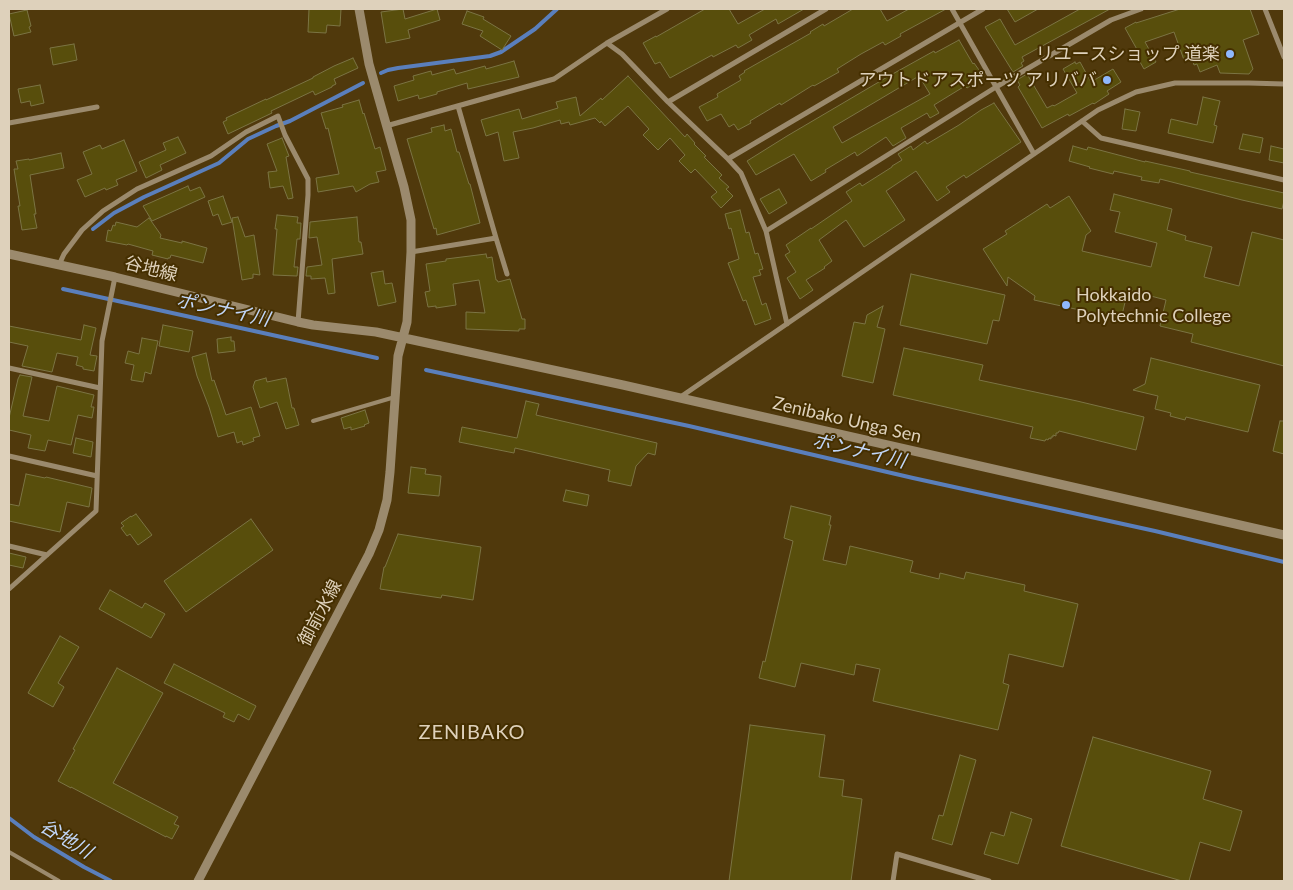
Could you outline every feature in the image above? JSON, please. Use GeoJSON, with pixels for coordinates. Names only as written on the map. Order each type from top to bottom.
{"type":"FeatureCollection","features":[{"type":"Feature","properties":{"kind":"street","name":"御前水線"},"geometry":{"type":"LineString","coordinates":[[198,881],[365,562],[375,541],[384,514],[389,484],[398,356],[407,322],[411,220],[410,209],[369,64],[359,9]]}},
{"type":"Feature","properties":{"kind":"street"},"geometry":{"type":"LineString","coordinates":[[386,126],[554,79],[607,43],[667,9]]}},
{"type":"Feature","properties":{"kind":"street"},"geometry":{"type":"LineString","coordinates":[[668,102],[826,9]]}},
{"type":"Feature","properties":{"kind":"street"},"geometry":{"type":"LineString","coordinates":[[952,9],[1034,154]]}},
{"type":"Feature","properties":{"kind":"street"},"geometry":{"type":"LineString","coordinates":[[728,159],[983,9]]}},
{"type":"Feature","properties":{"kind":"street"},"geometry":{"type":"LineString","coordinates":[[766,231],[996,87],[1111,20],[1141,9]]}},
{"type":"Feature","properties":{"kind":"street"},"geometry":{"type":"LineString","coordinates":[[1265,9],[1284,57]]}},
{"type":"Feature","properties":{"kind":"street"},"geometry":{"type":"LineString","coordinates":[[607,43],[622,54],[741,173],[766,231],[787,324]]}},
{"type":"Feature","properties":{"kind":"street"},"geometry":{"type":"LineString","coordinates":[[678,398],[1098,110],[1136,92],[1174,83],[1249,82],[1284,84]]}},
{"type":"Feature","properties":{"kind":"street"},"geometry":{"type":"LineString","coordinates":[[458,106],[507,274]]}},
{"type":"Feature","properties":{"kind":"street"},"geometry":{"type":"LineString","coordinates":[[9,123],[97,107]]}},
{"type":"Feature","properties":{"kind":"street"},"geometry":{"type":"LineString","coordinates":[[59,265],[64,254],[82,230],[103,211],[137,189],[211,156],[246,132],[278,116],[285,136],[308,179],[298,322]]}},
{"type":"Feature","properties":{"kind":"street"},"geometry":{"type":"LineString","coordinates":[[1082,121],[1101,138],[1284,180]]}},
{"type":"Feature","properties":{"kind":"street"},"geometry":{"type":"LineString","coordinates":[[411,252],[496,238]]}},
{"type":"Feature","properties":{"kind":"street","name":"谷地線"},"geometry":{"type":"LineString","coordinates":[[9,254],[115,277],[313,326],[376,332],[403,338]]}},
{"type":"Feature","properties":{"kind":"street"},"geometry":{"type":"LineString","coordinates":[[9,589],[96,511],[102,341],[115,277]]}},
{"type":"Feature","properties":{"kind":"street","name":"Zenibako Unga Sen"},"geometry":{"type":"LineString","coordinates":[[403,338],[1284,535]]}},
{"type":"Feature","properties":{"kind":"street"},"geometry":{"type":"LineString","coordinates":[[9,368],[100,388]]}},
{"type":"Feature","properties":{"kind":"street"},"geometry":{"type":"LineString","coordinates":[[9,456],[97,476]]}},
{"type":"Feature","properties":{"kind":"street"},"geometry":{"type":"LineString","coordinates":[[9,546],[47,555]]}},
{"type":"Feature","properties":{"kind":"street"},"geometry":{"type":"LineString","coordinates":[[892,881],[897,854],[989,881]]}},
{"type":"Feature","properties":{"kind":"lane"},"geometry":{"type":"LineString","coordinates":[[313,421],[395,398]]}},
{"type":"Feature","properties":{"kind":"lane"},"geometry":{"type":"LineString","coordinates":[[9,852],[59,881]]}},
{"type":"Feature","properties":{"kind":"building"},"geometry":{"type":"Polygon","coordinates":[[[309,9],[341,9],[340,26],[327,25],[326,33],[308,32],[309,9]]]}},
{"type":"Feature","properties":{"kind":"building"},"geometry":{"type":"Polygon","coordinates":[[[403,9],[405,19],[437,9],[440,20],[408,30],[410,38],[386,43],[381,12],[403,9]]]}},
{"type":"Feature","properties":{"kind":"building"},"geometry":{"type":"Polygon","coordinates":[[[705,9],[729,9],[738,24],[765,9],[804,9],[778,24],[776,19],[749,35],[752,40],[738,48],[736,45],[713,57],[712,55],[670,78],[660,62],[655,64],[643,43],[705,9]]]}},
{"type":"Feature","properties":{"kind":"building"},"geometry":{"type":"Polygon","coordinates":[[[853,9],[880,9],[887,21],[909,9],[946,9],[900,34],[901,36],[885,45],[883,42],[861,54],[837,69],[839,72],[813,85],[781,105],[780,103],[738,130],[734,124],[729,127],[721,114],[707,121],[699,107],[718,97],[717,94],[741,80],[739,76],[744,71],[811,33],[823,24],[824,26],[853,9]]]}},
{"type":"Feature","properties":{"kind":"building"},"geometry":{"type":"Polygon","coordinates":[[[1007,9],[1038,9],[1015,22],[1007,9]]]}},
{"type":"Feature","properties":{"kind":"building"},"geometry":{"type":"Polygon","coordinates":[[[1080,9],[1110,9],[1022,57],[1024,61],[1021,63],[1023,66],[1013,72],[985,27],[1000,19],[1015,45],[1080,9]]]}},
{"type":"Feature","properties":{"kind":"building"},"geometry":{"type":"Polygon","coordinates":[[[1180,9],[1250,9],[1259,34],[1243,40],[1253,69],[1249,74],[1220,73],[1217,65],[1200,72],[1197,64],[1194,65],[1191,57],[1184,60],[1174,32],[1145,42],[1156,62],[1144,69],[1136,55],[1139,53],[1125,28],[1136,22],[1180,9]]]}},
{"type":"Feature","properties":{"kind":"building"},"geometry":{"type":"Polygon","coordinates":[[[27,10],[31,32],[14,36],[9,14],[27,10]]]}},
{"type":"Feature","properties":{"kind":"building"},"geometry":{"type":"Polygon","coordinates":[[[467,11],[484,17],[483,19],[511,36],[502,50],[480,36],[483,31],[462,24],[467,11]]]}},
{"type":"Feature","properties":{"kind":"building"},"geometry":{"type":"Polygon","coordinates":[[[959,40],[973,64],[984,77],[934,105],[939,113],[930,118],[927,113],[901,128],[906,138],[893,146],[886,137],[857,156],[855,152],[811,181],[794,154],[756,175],[747,161],[889,76],[934,51],[935,53],[959,40]],[[919,76],[833,127],[842,143],[930,94],[919,76]]]}},
{"type":"Feature","properties":{"kind":"building"},"geometry":{"type":"Polygon","coordinates":[[[74,44],[77,60],[53,65],[50,48],[74,44]]]}},
{"type":"Feature","properties":{"kind":"building"},"geometry":{"type":"Polygon","coordinates":[[[353,58],[358,68],[334,79],[336,84],[332,87],[315,95],[313,91],[228,134],[223,122],[227,120],[226,118],[353,58]]]}},
{"type":"Feature","properties":{"kind":"building"},"geometry":{"type":"Polygon","coordinates":[[[514,61],[519,77],[468,89],[467,83],[419,99],[418,95],[398,101],[394,86],[414,80],[413,76],[431,71],[432,75],[454,69],[456,74],[485,66],[486,69],[514,61]]]}},
{"type":"Feature","properties":{"kind":"building"},"geometry":{"type":"Polygon","coordinates":[[[1075,62],[1076,64],[1080,62],[1091,82],[1113,69],[1121,82],[1107,91],[1109,94],[1094,104],[1069,116],[1068,114],[1042,128],[1018,87],[1020,85],[1017,80],[1027,74],[1047,108],[1054,106],[1077,93],[1063,69],[1075,62]]]}},
{"type":"Feature","properties":{"kind":"building"},"geometry":{"type":"Polygon","coordinates":[[[628,76],[685,137],[687,134],[706,156],[704,157],[722,175],[719,178],[729,187],[726,189],[733,196],[721,208],[711,197],[717,192],[695,169],[691,173],[679,161],[685,155],[670,138],[658,150],[643,135],[649,129],[628,106],[605,126],[595,118],[570,125],[569,122],[561,124],[560,120],[513,132],[519,158],[504,161],[498,132],[486,136],[481,120],[519,109],[522,119],[558,108],[556,102],[576,97],[580,116],[601,98],[602,100],[628,76]]]}},
{"type":"Feature","properties":{"kind":"building"},"geometry":{"type":"Polygon","coordinates":[[[40,85],[44,103],[31,106],[30,101],[21,103],[18,89],[40,85]]]}},
{"type":"Feature","properties":{"kind":"building"},"geometry":{"type":"Polygon","coordinates":[[[1203,97],[1220,101],[1214,125],[1217,126],[1213,143],[1168,133],[1171,119],[1197,125],[1203,97]]]}},
{"type":"Feature","properties":{"kind":"building"},"geometry":{"type":"Polygon","coordinates":[[[359,100],[375,149],[380,147],[386,170],[376,172],[379,182],[370,184],[356,192],[353,186],[318,192],[316,178],[339,174],[328,128],[326,129],[321,113],[359,100]]]}},
{"type":"Feature","properties":{"kind":"building"},"geometry":{"type":"Polygon","coordinates":[[[994,103],[1021,142],[966,178],[964,175],[946,187],[950,192],[937,201],[916,171],[886,191],[905,220],[864,247],[846,220],[819,240],[832,261],[825,268],[806,280],[813,290],[800,299],[787,278],[796,272],[785,255],[790,252],[786,245],[852,201],[846,192],[860,183],[862,186],[902,160],[898,154],[911,146],[913,150],[925,141],[927,144],[994,103]]]}},
{"type":"Feature","properties":{"kind":"building"},"geometry":{"type":"Polygon","coordinates":[[[1125,109],[1140,112],[1136,131],[1122,129],[1125,109]]]}},
{"type":"Feature","properties":{"kind":"building"},"geometry":{"type":"Polygon","coordinates":[[[444,125],[445,131],[451,129],[457,152],[459,152],[470,184],[480,223],[437,235],[407,139],[432,132],[431,128],[444,125]]]}},
{"type":"Feature","properties":{"kind":"building"},"geometry":{"type":"Polygon","coordinates":[[[1243,134],[1263,138],[1260,153],[1239,149],[1243,134]]]}},
{"type":"Feature","properties":{"kind":"building"},"geometry":{"type":"Polygon","coordinates":[[[178,137],[186,153],[160,165],[162,170],[146,178],[139,162],[166,150],[163,143],[178,137]]]}},
{"type":"Feature","properties":{"kind":"building"},"geometry":{"type":"Polygon","coordinates":[[[282,138],[289,156],[286,157],[293,198],[288,199],[283,186],[270,188],[268,172],[277,171],[267,144],[282,138]]]}},
{"type":"Feature","properties":{"kind":"building"},"geometry":{"type":"Polygon","coordinates":[[[124,140],[137,171],[116,180],[118,185],[106,190],[105,188],[85,197],[77,180],[92,174],[83,152],[100,145],[102,149],[124,140]]]}},
{"type":"Feature","properties":{"kind":"building"},"geometry":{"type":"Polygon","coordinates":[[[1073,146],[1087,150],[1088,147],[1145,162],[1284,193],[1282,209],[1160,179],[1159,183],[1141,180],[1142,177],[1114,171],[1113,174],[1089,168],[1069,161],[1073,146]]]}},
{"type":"Feature","properties":{"kind":"building"},"geometry":{"type":"Polygon","coordinates":[[[1271,146],[1284,149],[1284,163],[1269,160],[1271,146]]]}},
{"type":"Feature","properties":{"kind":"building"},"geometry":{"type":"Polygon","coordinates":[[[61,153],[64,168],[30,175],[37,228],[22,230],[14,169],[18,169],[16,161],[61,153]]]}},
{"type":"Feature","properties":{"kind":"building"},"geometry":{"type":"Polygon","coordinates":[[[188,186],[190,191],[200,187],[205,197],[152,221],[143,206],[188,186]]]}},
{"type":"Feature","properties":{"kind":"building"},"geometry":{"type":"Polygon","coordinates":[[[779,189],[787,203],[769,214],[760,199],[779,189]]]}},
{"type":"Feature","properties":{"kind":"building"},"geometry":{"type":"Polygon","coordinates":[[[1114,194],[1172,209],[1167,230],[1186,236],[1185,240],[1212,247],[1204,277],[1239,286],[1252,232],[1284,240],[1284,366],[1191,342],[1193,334],[1160,326],[1166,300],[1128,290],[1121,319],[1034,300],[1035,296],[1008,277],[1007,286],[983,249],[1007,234],[1005,231],[1047,204],[1050,208],[1069,196],[1091,231],[1086,235],[1082,251],[1151,267],[1157,243],[1115,232],[1120,212],[1110,210],[1114,194]]]}},
{"type":"Feature","properties":{"kind":"building"},"geometry":{"type":"Polygon","coordinates":[[[223,196],[232,222],[222,225],[218,214],[213,216],[208,201],[223,196]]]}},
{"type":"Feature","properties":{"kind":"building"},"geometry":{"type":"Polygon","coordinates":[[[740,210],[746,233],[749,232],[755,254],[758,253],[763,269],[759,270],[761,275],[753,277],[762,305],[766,303],[771,319],[755,325],[746,300],[743,301],[728,263],[739,259],[731,228],[729,229],[725,214],[740,210]]]}},
{"type":"Feature","properties":{"kind":"building"},"geometry":{"type":"Polygon","coordinates":[[[277,215],[298,217],[297,223],[301,223],[300,239],[297,239],[294,267],[298,267],[297,276],[273,275],[277,215]]]}},
{"type":"Feature","properties":{"kind":"building"},"geometry":{"type":"Polygon","coordinates":[[[238,217],[245,237],[254,235],[260,275],[253,274],[253,278],[242,280],[232,218],[238,217]]]}},
{"type":"Feature","properties":{"kind":"building"},"geometry":{"type":"Polygon","coordinates":[[[357,217],[359,242],[361,242],[363,254],[332,259],[335,293],[328,294],[325,278],[311,279],[311,276],[306,276],[307,267],[322,265],[317,237],[309,238],[310,222],[357,217]]]}},
{"type":"Feature","properties":{"kind":"building"},"geometry":{"type":"Polygon","coordinates":[[[149,218],[161,235],[160,238],[182,243],[182,241],[207,248],[203,263],[171,255],[168,259],[152,255],[153,251],[128,244],[106,241],[108,230],[111,231],[116,222],[137,227],[149,218]]]}},
{"type":"Feature","properties":{"kind":"building"},"geometry":{"type":"Polygon","coordinates":[[[486,254],[487,258],[492,257],[496,280],[498,282],[510,279],[522,319],[525,319],[525,329],[519,329],[519,331],[466,329],[466,312],[485,313],[479,280],[453,284],[456,305],[436,308],[436,306],[428,307],[425,292],[430,291],[426,264],[446,261],[446,259],[486,254]]]}},
{"type":"Feature","properties":{"kind":"building"},"geometry":{"type":"Polygon","coordinates":[[[383,271],[385,284],[392,283],[396,302],[378,306],[371,273],[383,271]]]}},
{"type":"Feature","properties":{"kind":"building"},"geometry":{"type":"Polygon","coordinates":[[[911,274],[1005,295],[999,321],[993,320],[987,344],[900,325],[911,274]]]}},
{"type":"Feature","properties":{"kind":"building"},"geometry":{"type":"Polygon","coordinates":[[[883,306],[877,327],[885,329],[873,383],[842,376],[854,322],[865,324],[867,315],[883,306]]]}},
{"type":"Feature","properties":{"kind":"building"},"geometry":{"type":"Polygon","coordinates":[[[84,325],[96,328],[90,355],[97,356],[94,371],[83,369],[83,367],[76,365],[78,357],[57,353],[52,372],[22,366],[28,346],[9,342],[9,326],[81,340],[84,325]]]}},
{"type":"Feature","properties":{"kind":"building"},"geometry":{"type":"Polygon","coordinates":[[[163,325],[193,331],[189,352],[159,346],[163,325]]]}},
{"type":"Feature","properties":{"kind":"building"},"geometry":{"type":"Polygon","coordinates":[[[231,337],[231,341],[234,341],[235,351],[218,353],[217,339],[231,337]]]}},
{"type":"Feature","properties":{"kind":"building"},"geometry":{"type":"Polygon","coordinates":[[[142,338],[158,341],[151,374],[145,372],[143,382],[131,380],[134,365],[125,363],[128,351],[139,354],[142,338]]]}},
{"type":"Feature","properties":{"kind":"building"},"geometry":{"type":"Polygon","coordinates":[[[904,348],[983,365],[979,380],[1144,417],[1136,450],[1059,431],[1056,433],[1056,436],[1053,435],[1051,439],[1046,439],[1045,441],[1030,438],[1033,427],[893,395],[904,348]]]}},
{"type":"Feature","properties":{"kind":"building"},"geometry":{"type":"Polygon","coordinates":[[[206,353],[212,381],[214,380],[226,415],[251,407],[260,436],[253,438],[254,441],[243,445],[242,441],[237,443],[234,432],[218,437],[192,357],[206,353]]]}},
{"type":"Feature","properties":{"kind":"building"},"geometry":{"type":"Polygon","coordinates":[[[1151,358],[1260,385],[1248,432],[1186,417],[1185,420],[1170,416],[1171,413],[1155,409],[1158,396],[1133,390],[1145,384],[1151,358]]]}},
{"type":"Feature","properties":{"kind":"building"},"geometry":{"type":"Polygon","coordinates":[[[20,375],[32,377],[23,416],[49,421],[57,386],[94,395],[91,407],[94,407],[92,418],[78,415],[71,445],[48,440],[45,451],[28,448],[31,435],[9,430],[9,418],[20,375]]]}},
{"type":"Feature","properties":{"kind":"building"},"geometry":{"type":"Polygon","coordinates":[[[266,378],[267,382],[286,378],[292,408],[294,408],[299,425],[286,429],[277,402],[260,408],[253,387],[255,381],[266,378]]]}},
{"type":"Feature","properties":{"kind":"building"},"geometry":{"type":"Polygon","coordinates":[[[526,401],[539,404],[536,415],[657,443],[655,455],[648,453],[636,466],[631,486],[608,481],[610,470],[515,448],[514,453],[459,442],[462,427],[517,438],[526,401]]]}},
{"type":"Feature","properties":{"kind":"building"},"geometry":{"type":"Polygon","coordinates":[[[365,410],[369,423],[351,430],[351,427],[344,429],[341,418],[365,410]]]}},
{"type":"Feature","properties":{"kind":"building"},"geometry":{"type":"Polygon","coordinates":[[[1280,421],[1284,421],[1284,454],[1273,451],[1280,421]]]}},
{"type":"Feature","properties":{"kind":"building"},"geometry":{"type":"Polygon","coordinates":[[[76,438],[93,442],[91,457],[73,453],[76,438]]]}},
{"type":"Feature","properties":{"kind":"building"},"geometry":{"type":"Polygon","coordinates":[[[411,467],[426,469],[425,474],[441,476],[439,496],[408,493],[411,467]]]}},
{"type":"Feature","properties":{"kind":"building"},"geometry":{"type":"Polygon","coordinates":[[[26,474],[92,488],[89,507],[67,502],[60,532],[9,521],[9,504],[19,506],[26,474]]]}},
{"type":"Feature","properties":{"kind":"building"},"geometry":{"type":"Polygon","coordinates":[[[566,490],[589,495],[587,506],[563,501],[566,490]]]}},
{"type":"Feature","properties":{"kind":"building"},"geometry":{"type":"Polygon","coordinates":[[[791,506],[831,516],[829,525],[831,525],[823,560],[846,565],[850,546],[913,561],[910,572],[939,579],[940,573],[964,579],[966,572],[1025,585],[1024,591],[1078,604],[1063,667],[1009,654],[1003,683],[1009,685],[998,730],[873,701],[880,669],[856,664],[854,675],[801,663],[795,687],[759,678],[763,661],[765,662],[793,541],[784,538],[791,506]]]}},
{"type":"Feature","properties":{"kind":"building"},"geometry":{"type":"Polygon","coordinates":[[[136,514],[152,535],[138,545],[130,534],[127,536],[121,528],[124,526],[121,523],[136,514]]]}},
{"type":"Feature","properties":{"kind":"building"},"geometry":{"type":"Polygon","coordinates":[[[251,519],[273,550],[186,612],[164,581],[251,519]]]}},
{"type":"Feature","properties":{"kind":"building"},"geometry":{"type":"Polygon","coordinates":[[[398,534],[481,547],[473,600],[442,595],[441,598],[380,589],[384,567],[398,534]]]}},
{"type":"Feature","properties":{"kind":"building"},"geometry":{"type":"Polygon","coordinates":[[[9,553],[26,557],[23,568],[9,565],[9,553]]]}},
{"type":"Feature","properties":{"kind":"building"},"geometry":{"type":"Polygon","coordinates":[[[110,590],[142,608],[145,603],[165,614],[151,638],[99,609],[110,590]]]}},
{"type":"Feature","properties":{"kind":"building"},"geometry":{"type":"Polygon","coordinates":[[[60,636],[79,647],[58,683],[64,687],[53,707],[28,693],[60,636]]]}},
{"type":"Feature","properties":{"kind":"building"},"geometry":{"type":"Polygon","coordinates":[[[174,664],[256,706],[249,720],[238,714],[234,722],[223,717],[225,713],[164,683],[174,664]]]}},
{"type":"Feature","properties":{"kind":"building"},"geometry":{"type":"Polygon","coordinates":[[[117,668],[163,693],[113,783],[178,817],[174,824],[179,826],[172,839],[58,781],[75,750],[73,749],[117,668]]]}},
{"type":"Feature","properties":{"kind":"building"},"geometry":{"type":"Polygon","coordinates":[[[750,725],[825,735],[819,777],[844,780],[842,796],[862,799],[851,881],[729,881],[750,725]]]}},
{"type":"Feature","properties":{"kind":"building"},"geometry":{"type":"Polygon","coordinates":[[[1093,737],[1211,771],[1203,799],[1242,811],[1230,851],[1200,842],[1189,881],[1182,881],[1061,846],[1093,737]]]}},
{"type":"Feature","properties":{"kind":"building"},"geometry":{"type":"Polygon","coordinates":[[[960,755],[976,760],[952,845],[932,839],[939,815],[943,816],[960,755]]]}},
{"type":"Feature","properties":{"kind":"building"},"geometry":{"type":"Polygon","coordinates":[[[1011,812],[1032,819],[1018,864],[984,854],[991,832],[1004,836],[1011,812]]]}},
{"type":"Feature","properties":{"kind":"waterway","name":"ポンナイ川"},"geometry":{"type":"LineString","coordinates":[[381,73],[398,68],[490,56],[501,52],[535,29],[557,9]]}},
{"type":"Feature","properties":{"kind":"waterway","name":"ポンナイ川"},"geometry":{"type":"LineString","coordinates":[[93,229],[114,213],[144,197],[219,163],[248,139],[290,121],[363,83]]}},
{"type":"Feature","properties":{"kind":"waterway","name":"ポンナイ川"},"geometry":{"type":"LineString","coordinates":[[63,289],[377,358]]}},
{"type":"Feature","properties":{"kind":"waterway","name":"ポンナイ川"},"geometry":{"type":"LineString","coordinates":[[426,370],[689,426],[1284,562]]}},
{"type":"Feature","properties":{"kind":"waterway","name":"谷地川"},"geometry":{"type":"LineString","coordinates":[[9,818],[34,837],[111,881]]}},
{"type":"Feature","properties":{"kind":"place","name":"リユースショップ 道楽"},"geometry":{"type":"Point","coordinates":[1230,54]}},
{"type":"Feature","properties":{"kind":"place","name":"アウトドアスポーツ アリババ"},"geometry":{"type":"Point","coordinates":[1107,80]}},
{"type":"Feature","properties":{"kind":"place","name":"Hokkaido Polytechnic College"},"geometry":{"type":"Point","coordinates":[1066,305]}},
{"type":"Feature","properties":{"kind":"district","name":"ZENIBAKO"},"geometry":{"type":"Point","coordinates":[472,733]}}]}
